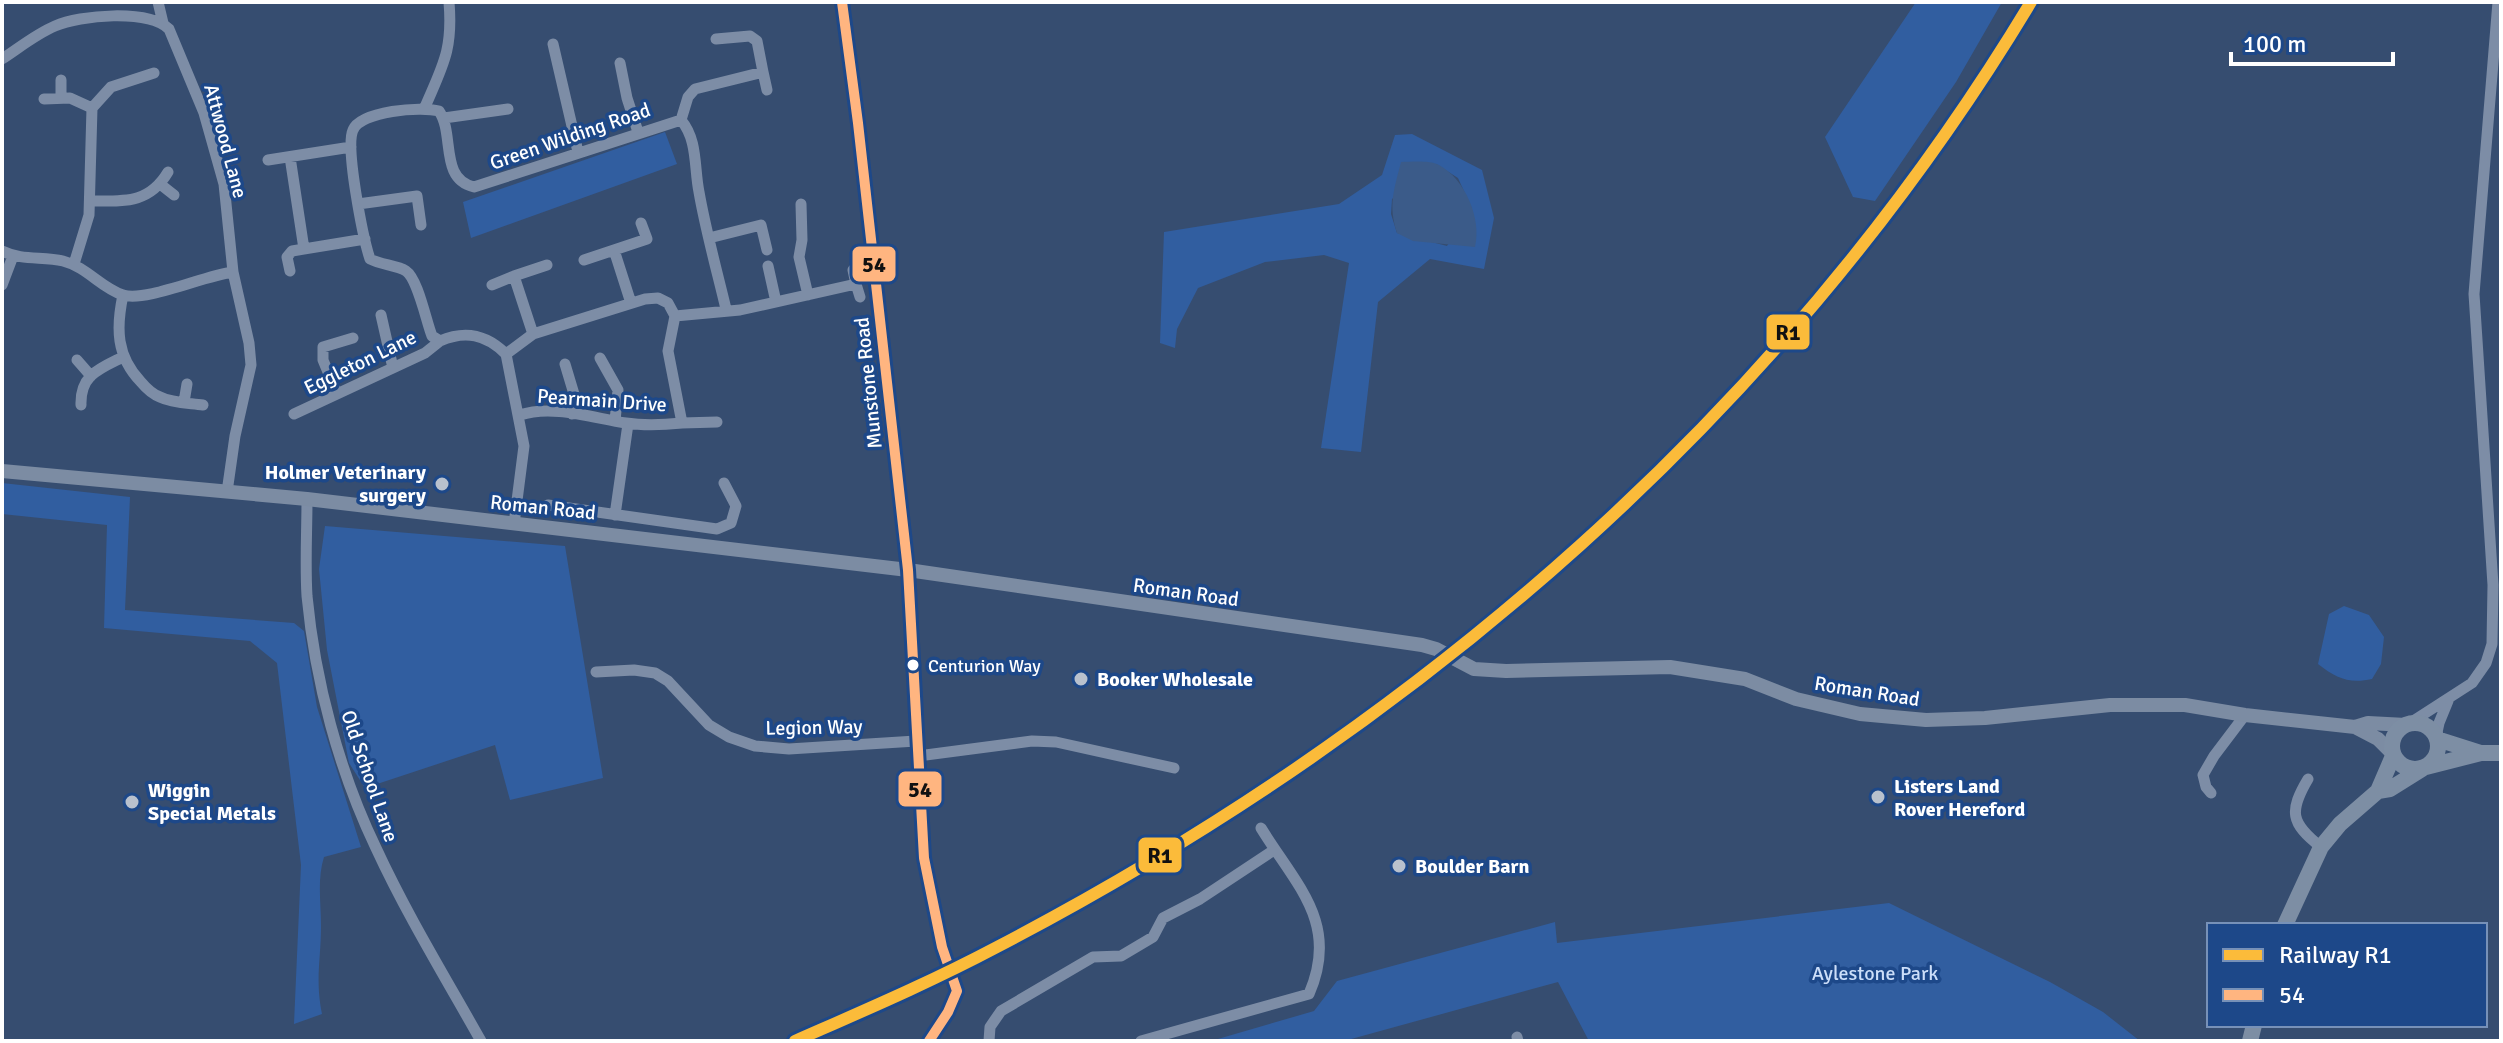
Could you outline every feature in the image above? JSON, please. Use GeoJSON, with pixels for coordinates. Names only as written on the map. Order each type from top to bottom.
{"type":"FeatureCollection","features":[{"type":"Feature","properties":{"kind":"highway"},"geometry":{"type":"LineString","coordinates":[[2286,923],[2321,847],[2340,824],[2378,791],[2393,754],[2392,739],[2408,724],[2426,725],[2437,738],[2481,753]]}},
{"type":"Feature","properties":{"kind":"highway"},"geometry":{"type":"LineString","coordinates":[[2378,791],[2390,789],[2424,768],[2435,758],[2437,738]]}},
{"type":"Feature","properties":{"kind":"highway"},"geometry":{"type":"LineString","coordinates":[[2393,754],[2408,769],[2424,768],[2481,753],[2501,753]]}},
{"type":"Feature","properties":{"kind":"main road","name":"Roman Road"},"geometry":{"type":"LineString","coordinates":[[2,471],[307,499],[908,570],[1422,645],[1474,669],[1670,667],[1745,679],[1796,699],[1860,714],[1926,720],[1985,718],[2110,705],[2185,705],[2355,727],[2378,739],[2393,754]]}},
{"type":"Feature","properties":{"kind":"main road","name":"Roman Road"},"geometry":{"type":"LineString","coordinates":[[2355,727],[2368,723],[2408,724]]}},
{"type":"Feature","properties":{"kind":"street","name":"Attwood Lane"},"geometry":{"type":"LineString","coordinates":[[158,2],[163,23],[176,42],[204,113],[224,184],[233,272],[251,365],[235,436],[227,492]]}},
{"type":"Feature","properties":{"kind":"street"},"geometry":{"type":"LineString","coordinates":[[425,107],[444,67],[450,45],[449,2]]}},
{"type":"Feature","properties":{"kind":"street","name":"Munstone Road"},"geometry":{"type":"LineString","coordinates":[[842,2],[908,570],[924,858],[942,947],[957,987],[953,1003],[929,1041]]}},
{"type":"Feature","properties":{"kind":"street"},"geometry":{"type":"LineString","coordinates":[[2408,724],[2472,683],[2486,663],[2492,644],[2493,585],[2474,294],[2498,2]]}},
{"type":"Feature","properties":{"kind":"street"},"geometry":{"type":"LineString","coordinates":[[2,59],[65,22],[132,16],[163,23]]}},
{"type":"Feature","properties":{"kind":"street"},"geometry":{"type":"LineString","coordinates":[[716,39],[750,36],[757,41],[767,90]]}},
{"type":"Feature","properties":{"kind":"street"},"geometry":{"type":"LineString","coordinates":[[553,44],[578,152]]}},
{"type":"Feature","properties":{"kind":"street"},"geometry":{"type":"LineString","coordinates":[[620,63],[638,132]]}},
{"type":"Feature","properties":{"kind":"street"},"geometry":{"type":"LineString","coordinates":[[681,120],[688,97],[695,89],[763,72]]}},
{"type":"Feature","properties":{"kind":"street"},"geometry":{"type":"LineString","coordinates":[[74,264],[87,227],[90,201],[92,108],[111,87],[154,73]]}},
{"type":"Feature","properties":{"kind":"street"},"geometry":{"type":"LineString","coordinates":[[61,80],[61,98]]}},
{"type":"Feature","properties":{"kind":"street"},"geometry":{"type":"LineString","coordinates":[[44,99],[70,98],[92,108]]}},
{"type":"Feature","properties":{"kind":"street"},"geometry":{"type":"LineString","coordinates":[[508,109],[444,118],[439,111],[425,107],[366,118],[353,128],[351,147],[358,204],[370,259],[403,269],[412,277],[432,336],[440,341],[455,334],[471,333],[498,345],[506,354],[524,446],[514,524]]}},
{"type":"Feature","properties":{"kind":"street","name":"Green Wilding Road"},"geometry":{"type":"LineString","coordinates":[[444,118],[452,168],[457,179],[465,185],[482,185],[681,120],[686,125],[696,157],[698,189],[726,309]]}},
{"type":"Feature","properties":{"kind":"street"},"geometry":{"type":"LineString","coordinates":[[268,160],[351,147]]}},
{"type":"Feature","properties":{"kind":"street"},"geometry":{"type":"LineString","coordinates":[[290,157],[304,249]]}},
{"type":"Feature","properties":{"kind":"street"},"geometry":{"type":"LineString","coordinates":[[90,201],[139,198],[160,184],[168,172]]}},
{"type":"Feature","properties":{"kind":"street"},"geometry":{"type":"LineString","coordinates":[[160,184],[174,195]]}},
{"type":"Feature","properties":{"kind":"street"},"geometry":{"type":"LineString","coordinates":[[358,204],[417,196],[421,225]]}},
{"type":"Feature","properties":{"kind":"street"},"geometry":{"type":"LineString","coordinates":[[801,204],[799,257],[808,295]]}},
{"type":"Feature","properties":{"kind":"street"},"geometry":{"type":"LineString","coordinates":[[584,260],[647,239],[641,223]]}},
{"type":"Feature","properties":{"kind":"street"},"geometry":{"type":"LineString","coordinates":[[709,238],[761,225],[767,250]]}},
{"type":"Feature","properties":{"kind":"street"},"geometry":{"type":"LineString","coordinates":[[290,271],[287,257],[292,251],[365,239]]}},
{"type":"Feature","properties":{"kind":"street"},"geometry":{"type":"LineString","coordinates":[[614,250],[631,303]]}},
{"type":"Feature","properties":{"kind":"street"},"geometry":{"type":"LineString","coordinates":[[2,285],[8,253],[74,264],[123,295],[141,297],[203,277],[233,272]]}},
{"type":"Feature","properties":{"kind":"street"},"geometry":{"type":"LineString","coordinates":[[492,285],[547,265]]}},
{"type":"Feature","properties":{"kind":"street"},"geometry":{"type":"LineString","coordinates":[[768,266],[776,302]]}},
{"type":"Feature","properties":{"kind":"street"},"geometry":{"type":"LineString","coordinates":[[853,270],[860,297]]}},
{"type":"Feature","properties":{"kind":"street"},"geometry":{"type":"LineString","coordinates":[[514,276],[533,334]]}},
{"type":"Feature","properties":{"kind":"street"},"geometry":{"type":"LineString","coordinates":[[675,316],[740,310],[856,284]]}},
{"type":"Feature","properties":{"kind":"street"},"geometry":{"type":"LineString","coordinates":[[123,295],[119,338],[123,357],[149,390],[160,398],[203,405]]}},
{"type":"Feature","properties":{"kind":"street"},"geometry":{"type":"LineString","coordinates":[[506,354],[533,334],[631,303],[658,298],[668,303],[675,316],[668,351],[682,423]]}},
{"type":"Feature","properties":{"kind":"street"},"geometry":{"type":"LineString","coordinates":[[381,315],[393,368]]}},
{"type":"Feature","properties":{"kind":"street"},"geometry":{"type":"LineString","coordinates":[[337,394],[323,360],[323,347],[353,338]]}},
{"type":"Feature","properties":{"kind":"street","name":"Eggleton Lane"},"geometry":{"type":"LineString","coordinates":[[294,414],[425,353],[440,341]]}},
{"type":"Feature","properties":{"kind":"street"},"geometry":{"type":"LineString","coordinates":[[81,405],[80,393],[84,383],[123,357]]}},
{"type":"Feature","properties":{"kind":"street"},"geometry":{"type":"LineString","coordinates":[[600,358],[618,390],[615,421]]}},
{"type":"Feature","properties":{"kind":"street"},"geometry":{"type":"LineString","coordinates":[[77,360],[91,376]]}},
{"type":"Feature","properties":{"kind":"street"},"geometry":{"type":"LineString","coordinates":[[565,364],[574,394],[572,414]]}},
{"type":"Feature","properties":{"kind":"street"},"geometry":{"type":"LineString","coordinates":[[184,402],[187,384]]}},
{"type":"Feature","properties":{"kind":"street","name":"Pearmain Drive"},"geometry":{"type":"LineString","coordinates":[[520,415],[531,411],[572,414],[654,426],[717,422]]}},
{"type":"Feature","properties":{"kind":"street"},"geometry":{"type":"LineString","coordinates":[[615,515],[628,424]]}},
{"type":"Feature","properties":{"kind":"street"},"geometry":{"type":"LineString","coordinates":[[548,505],[717,529],[731,523],[736,506],[724,483]]}},
{"type":"Feature","properties":{"kind":"street","name":"Old School Lane"},"geometry":{"type":"LineString","coordinates":[[307,499],[307,596],[318,665],[346,774],[375,846],[404,906],[481,1041]]}},
{"type":"Feature","properties":{"kind":"street","name":"Legion Way"},"geometry":{"type":"LineString","coordinates":[[596,672],[634,670],[655,673],[668,681],[709,725],[729,737],[755,746],[789,749],[916,741]]}},
{"type":"Feature","properties":{"kind":"street"},"geometry":{"type":"LineString","coordinates":[[2437,738],[2448,701]]}},
{"type":"Feature","properties":{"kind":"street"},"geometry":{"type":"LineString","coordinates":[[2211,793],[2203,775],[2245,715]]}},
{"type":"Feature","properties":{"kind":"street"},"geometry":{"type":"LineString","coordinates":[[918,756],[1032,741],[1056,742],[1174,768]]}},
{"type":"Feature","properties":{"kind":"street"},"geometry":{"type":"LineString","coordinates":[[2308,779],[2296,799],[2294,810],[2298,825],[2321,847]]}},
{"type":"Feature","properties":{"kind":"street"},"geometry":{"type":"LineString","coordinates":[[1141,1041],[1309,994],[1318,973],[1322,947],[1314,913],[1261,828]]}},
{"type":"Feature","properties":{"kind":"street"},"geometry":{"type":"LineString","coordinates":[[989,1041],[990,1027],[1001,1011],[1093,957],[1121,956],[1153,937],[1163,918],[1200,899],[1274,850]]}},
{"type":"Feature","properties":{"kind":"green space"},"geometry":{"type":"Polygon","coordinates":[[[1916,2],[2002,2],[1956,82],[1875,201],[1853,197],[1825,137],[1916,2]]]}},
{"type":"Feature","properties":{"kind":"green space"},"geometry":{"type":"Polygon","coordinates":[[[665,132],[677,164],[471,238],[463,202],[665,132]]]}},
{"type":"Feature","properties":{"kind":"green space"},"geometry":{"type":"Polygon","coordinates":[[[1412,134],[1482,170],[1494,218],[1484,269],[1430,259],[1378,302],[1361,452],[1321,448],[1349,263],[1324,255],[1265,262],[1198,288],[1177,329],[1175,348],[1160,343],[1164,232],[1339,204],[1382,175],[1395,135],[1412,134]],[[1436,164],[1392,199],[1391,214],[1397,233],[1447,246],[1472,209],[1458,178],[1436,164]]]}},
{"type":"Feature","properties":{"kind":"green space"},"geometry":{"type":"Polygon","coordinates":[[[2,483],[130,497],[125,610],[294,623],[304,631],[317,707],[361,847],[324,857],[322,865],[319,980],[322,1014],[294,1024],[301,865],[277,663],[250,641],[104,628],[107,525],[2,514],[2,483]]]}},
{"type":"Feature","properties":{"kind":"green space"},"geometry":{"type":"Polygon","coordinates":[[[325,526],[565,546],[603,778],[510,800],[495,745],[365,788],[349,763],[327,650],[319,569],[325,526]]]}},
{"type":"Feature","properties":{"kind":"green space"},"geometry":{"type":"Polygon","coordinates":[[[2344,606],[2369,615],[2384,637],[2381,664],[2372,679],[2343,679],[2318,664],[2329,614],[2344,606]]]}},
{"type":"Feature","properties":{"kind":"green space","name":"Aylestone Park"},"geometry":{"type":"Polygon","coordinates":[[[1889,903],[2050,982],[2103,1012],[2140,1041],[1589,1041],[1558,982],[1344,1041],[1211,1041],[1314,1011],[1337,981],[1555,922],[1557,943],[1889,903]]]}},
{"type":"Feature","properties":{"kind":"shaded area"},"geometry":{"type":"Polygon","coordinates":[[[1401,162],[1435,163],[1457,180],[1474,212],[1475,247],[1413,241],[1397,233],[1392,206],[1401,162]]]}},
{"type":"Feature","properties":{"kind":"rail line","name":"R1"},"geometry":{"type":"LineString","coordinates":[[795,1041],[972,960],[1152,860],[1302,764],[1444,659],[1580,546],[1707,423],[1825,292],[1933,151],[2031,2]]}},
{"type":"Feature","properties":{"kind":"transit line","name":"54"},"geometry":{"type":"LineString","coordinates":[[842,2],[908,570],[924,858],[942,947],[957,991],[948,1012],[929,1041]]}},
{"type":"Feature","properties":{"kind":"place","name":"Holmer Veterinary surgery"},"geometry":{"type":"Point","coordinates":[442,484]}},
{"type":"Feature","properties":{"kind":"place","name":"Centurion Way"},"geometry":{"type":"Point","coordinates":[913,665]}},
{"type":"Feature","properties":{"kind":"place","name":"Booker Wholesale"},"geometry":{"type":"Point","coordinates":[1081,679]}},
{"type":"Feature","properties":{"kind":"place","name":"Listers Land Rover Hereford"},"geometry":{"type":"Point","coordinates":[1878,797]}},
{"type":"Feature","properties":{"kind":"place","name":"Wiggin Special Metals"},"geometry":{"type":"Point","coordinates":[132,802]}},
{"type":"Feature","properties":{"kind":"place","name":"Boulder Barn"},"geometry":{"type":"Point","coordinates":[1399,866]}}]}
